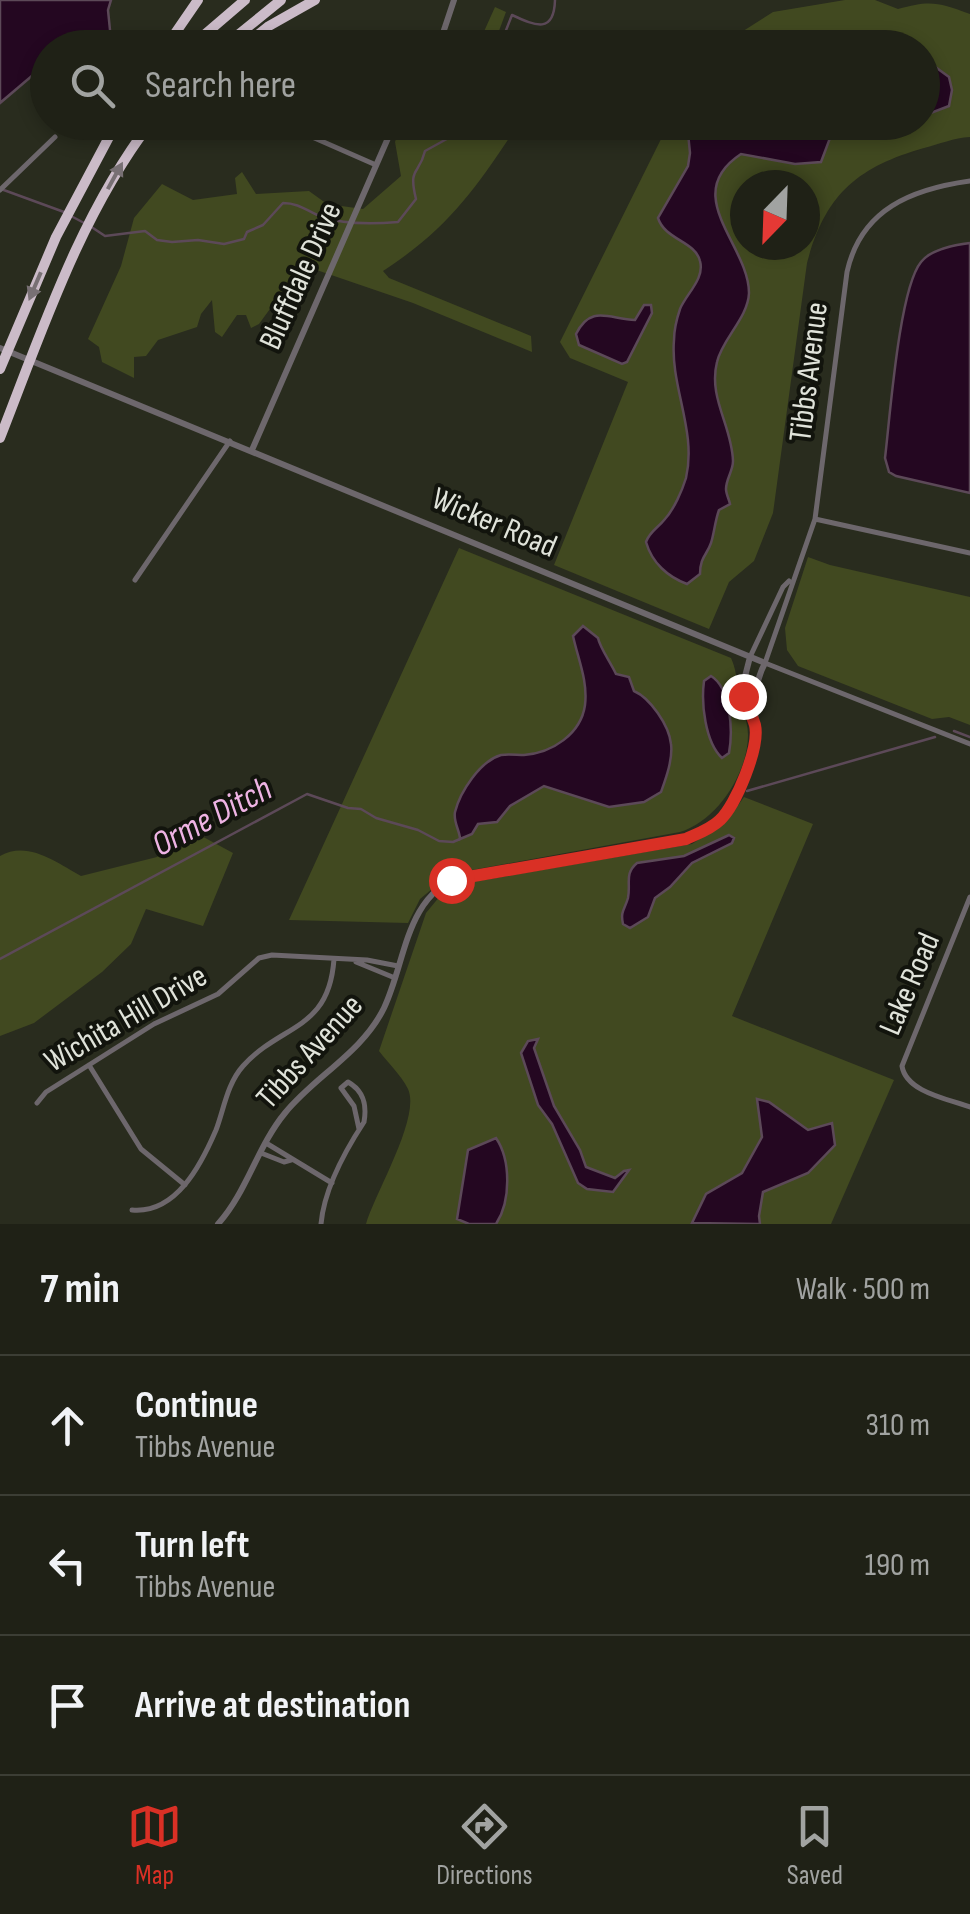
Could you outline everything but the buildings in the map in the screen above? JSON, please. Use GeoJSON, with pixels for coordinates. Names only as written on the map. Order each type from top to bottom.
{"type":"FeatureCollection","features":[{"type":"Feature","properties":{"kind":"highway"},"geometry":{"type":"LineString","coordinates":[[177,30],[198,0]]}},
{"type":"Feature","properties":{"kind":"highway"},"geometry":{"type":"LineString","coordinates":[[211,30],[245,0]]}},
{"type":"Feature","properties":{"kind":"highway"},"geometry":{"type":"LineString","coordinates":[[244,30],[282,0]]}},
{"type":"Feature","properties":{"kind":"highway"},"geometry":{"type":"LineString","coordinates":[[265,30],[316,0]]}},
{"type":"Feature","properties":{"kind":"highway"},"geometry":{"type":"LineString","coordinates":[[1,365],[76,194],[109,140]]}},
{"type":"Feature","properties":{"kind":"highway"},"geometry":{"type":"LineString","coordinates":[[0,438],[77,250],[100,202],[138,140]]}},
{"type":"Feature","properties":{"kind":"highway"},"geometry":{"type":"LineString","coordinates":[[131,150],[141,140]]}},
{"type":"Feature","properties":{"kind":"street"},"geometry":{"type":"LineString","coordinates":[[444,30],[454,0]]}},
{"type":"Feature","properties":{"kind":"street"},"geometry":{"type":"LineString","coordinates":[[0,190],[53,140]]}},
{"type":"Feature","properties":{"kind":"street"},"geometry":{"type":"LineString","coordinates":[[319,140],[376,165]]}},
{"type":"Feature","properties":{"kind":"street","name":"Bluffdale Drive"},"geometry":{"type":"LineString","coordinates":[[252,450],[387,140]]}},
{"type":"Feature","properties":{"kind":"street","name":"Tibbs Avenue"},"geometry":{"type":"LineString","coordinates":[[218,1224],[230,1210],[283,1115],[372,1028],[383,1010],[420,908],[432,892],[451,880],[686,839],[720,820],[734,802],[754,748],[755,686],[815,518],[847,272],[854,248],[870,223],[891,204],[921,192],[970,181]]}},
{"type":"Feature","properties":{"kind":"street","name":"Wicker Road"},"geometry":{"type":"LineString","coordinates":[[0,348],[970,744]]}},
{"type":"Feature","properties":{"kind":"street"},"geometry":{"type":"LineString","coordinates":[[135,580],[230,442]]}},
{"type":"Feature","properties":{"kind":"street"},"geometry":{"type":"LineString","coordinates":[[815,518],[970,554]]}},
{"type":"Feature","properties":{"kind":"street","name":"Tibbs Avenue"},"geometry":{"type":"LineString","coordinates":[[755,726],[742,688],[750,657],[784,587],[792,580]]}},
{"type":"Feature","properties":{"kind":"street","name":"Lake Road"},"geometry":{"type":"LineString","coordinates":[[970,897],[902,1068],[914,1085],[970,1107]]}},
{"type":"Feature","properties":{"kind":"street","name":"Wichita Hill Drive"},"geometry":{"type":"LineString","coordinates":[[37,1104],[46,1092],[154,1024],[218,994],[259,958],[272,955],[367,960],[398,966]]}},
{"type":"Feature","properties":{"kind":"street"},"geometry":{"type":"LineString","coordinates":[[132,1210],[145,1211],[172,1198],[185,1185],[216,1130],[235,1076],[321,1005],[332,982],[334,959]]}},
{"type":"Feature","properties":{"kind":"street","name":"Wichita Hill Drive"},"geometry":{"type":"LineString","coordinates":[[353,961],[395,978]]}},
{"type":"Feature","properties":{"kind":"street"},"geometry":{"type":"LineString","coordinates":[[88,1066],[141,1149],[185,1185]]}},
{"type":"Feature","properties":{"kind":"street"},"geometry":{"type":"LineString","coordinates":[[322,1224],[332,1183],[359,1129],[366,1112],[364,1099],[348,1082],[342,1088],[354,1106],[359,1129]]}},
{"type":"Feature","properties":{"kind":"street"},"geometry":{"type":"LineString","coordinates":[[266,1143],[332,1183]]}},
{"type":"Feature","properties":{"kind":"street"},"geometry":{"type":"LineString","coordinates":[[261,1152],[284,1162],[291,1160]]}},
{"type":"Feature","properties":{"kind":"green space"},"geometry":{"type":"Polygon","coordinates":[[[845,0],[875,0],[898,9],[934,4],[970,14],[970,137],[880,164],[847,187],[820,226],[820,170],[730,170],[730,260],[808,260],[773,513],[754,561],[729,582],[709,629],[554,565],[628,382],[570,358],[560,342],[661,140],[940,140],[940,30],[745,30],[773,12],[845,0]]]}},
{"type":"Feature","properties":{"kind":"green space"},"geometry":{"type":"Polygon","coordinates":[[[495,7],[506,12],[499,30],[485,30],[495,7]]]}},
{"type":"Feature","properties":{"kind":"green space"},"geometry":{"type":"Polygon","coordinates":[[[507,140],[444,222],[383,271],[389,278],[531,336],[532,352],[413,303],[302,265],[259,324],[251,328],[246,315],[237,315],[222,337],[215,332],[212,300],[197,327],[158,340],[146,356],[134,357],[134,378],[102,362],[99,347],[88,339],[121,266],[134,218],[162,184],[193,200],[237,194],[235,178],[242,172],[256,194],[309,191],[327,204],[363,209],[401,176],[395,142],[507,140]]]}},
{"type":"Feature","properties":{"kind":"green space"},"geometry":{"type":"Polygon","coordinates":[[[459,548],[731,658],[747,723],[743,765],[718,806],[706,818],[680,832],[450,874],[420,899],[408,923],[289,920],[459,548]]]}},
{"type":"Feature","properties":{"kind":"green space"},"geometry":{"type":"Polygon","coordinates":[[[808,557],[970,597],[970,725],[949,717],[932,719],[798,666],[787,650],[785,628],[808,557]]]}},
{"type":"Feature","properties":{"kind":"green space"},"geometry":{"type":"Polygon","coordinates":[[[744,797],[813,824],[732,1016],[894,1080],[831,1224],[366,1224],[403,1136],[410,1102],[405,1084],[379,1051],[426,913],[440,896],[461,884],[692,844],[727,821],[744,797]]]}},
{"type":"Feature","properties":{"kind":"green space"},"geometry":{"type":"Polygon","coordinates":[[[183,826],[233,853],[203,926],[146,909],[131,944],[102,972],[34,1023],[0,1036],[0,856],[32,852],[81,876],[157,857],[183,826]]]}},
{"type":"Feature","properties":{"kind":"shaded area"},"geometry":{"type":"Polygon","coordinates":[[[0,0],[111,0],[110,30],[30,30],[30,78],[0,103],[0,0]]]}},
{"type":"Feature","properties":{"kind":"shaded area"},"geometry":{"type":"Polygon","coordinates":[[[940,70],[949,77],[949,106],[940,109],[940,70]]]}},
{"type":"Feature","properties":{"kind":"shaded area"},"geometry":{"type":"Polygon","coordinates":[[[689,140],[829,140],[821,162],[795,164],[741,154],[724,170],[716,186],[716,203],[730,238],[730,260],[740,260],[749,293],[744,311],[720,353],[715,375],[732,448],[733,465],[726,489],[730,504],[719,510],[700,574],[687,584],[662,568],[646,542],[675,505],[686,478],[688,443],[674,336],[680,309],[701,268],[697,254],[667,231],[658,218],[688,166],[689,140]]]}},
{"type":"Feature","properties":{"kind":"shaded area"},"geometry":{"type":"Polygon","coordinates":[[[970,243],[970,493],[896,476],[889,472],[885,458],[897,355],[913,276],[931,254],[970,243]]]}},
{"type":"Feature","properties":{"kind":"shaded area"},"geometry":{"type":"Polygon","coordinates":[[[644,305],[651,305],[652,313],[627,362],[622,364],[579,345],[576,334],[588,319],[601,315],[635,320],[644,305]]]}},
{"type":"Feature","properties":{"kind":"shaded area"},"geometry":{"type":"Polygon","coordinates":[[[583,626],[598,638],[616,674],[629,677],[634,691],[652,706],[667,729],[671,756],[661,792],[644,802],[609,807],[544,786],[510,806],[497,822],[478,824],[472,834],[460,839],[455,812],[479,770],[501,755],[524,755],[555,746],[578,725],[585,705],[585,687],[573,636],[583,626]]]}},
{"type":"Feature","properties":{"kind":"shaded area"},"geometry":{"type":"Polygon","coordinates":[[[711,676],[723,690],[729,711],[729,753],[722,758],[708,732],[704,711],[704,681],[711,676]]]}},
{"type":"Feature","properties":{"kind":"shaded area"},"geometry":{"type":"Polygon","coordinates":[[[729,835],[734,838],[732,843],[692,863],[655,898],[648,917],[630,928],[623,924],[629,875],[637,863],[684,856],[729,835]]]}},
{"type":"Feature","properties":{"kind":"shaded area"},"geometry":{"type":"Polygon","coordinates":[[[538,1039],[534,1048],[554,1106],[586,1167],[615,1178],[629,1170],[613,1192],[587,1189],[578,1183],[552,1124],[538,1105],[521,1053],[528,1041],[538,1039]]]}},
{"type":"Feature","properties":{"kind":"shaded area"},"geometry":{"type":"Polygon","coordinates":[[[757,1099],[769,1102],[808,1130],[832,1123],[835,1145],[808,1173],[763,1192],[760,1224],[692,1223],[706,1194],[742,1173],[762,1137],[757,1099]]]}},
{"type":"Feature","properties":{"kind":"shaded area"},"geometry":{"type":"Polygon","coordinates":[[[496,1138],[507,1169],[501,1215],[496,1224],[469,1224],[457,1219],[468,1150],[496,1138]]]}},
{"type":"Feature","properties":{"kind":"waterway"},"geometry":{"type":"LineString","coordinates":[[506,30],[512,15],[536,24],[547,23],[555,0]]}},
{"type":"Feature","properties":{"kind":"waterway"},"geometry":{"type":"LineString","coordinates":[[93,228],[105,236],[145,231],[157,240],[224,244],[244,239],[247,232],[263,225],[283,203],[341,221],[398,222],[416,199],[414,176],[425,151],[445,140]]}},
{"type":"Feature","properties":{"kind":"waterway"},"geometry":{"type":"LineString","coordinates":[[1,189],[64,212]]}},
{"type":"Feature","properties":{"kind":"waterway"},"geometry":{"type":"LineString","coordinates":[[71,216],[86,224]]}},
{"type":"Feature","properties":{"kind":"waterway","name":"Orme Ditch"},"geometry":{"type":"LineString","coordinates":[[954,731],[970,737]]}},
{"type":"Feature","properties":{"kind":"waterway","name":"Orme Ditch"},"geometry":{"type":"LineString","coordinates":[[747,791],[935,737]]}},
{"type":"Feature","properties":{"kind":"waterway","name":"Orme Ditch"},"geometry":{"type":"LineString","coordinates":[[0,959],[307,794],[361,809],[439,841],[460,839]]}},
{"type":"Feature","properties":{"kind":"route"},"geometry":{"type":"LineString","coordinates":[[451,880],[686,839],[704,831],[720,820],[734,802],[754,748],[755,726],[743,696]]}}]}
